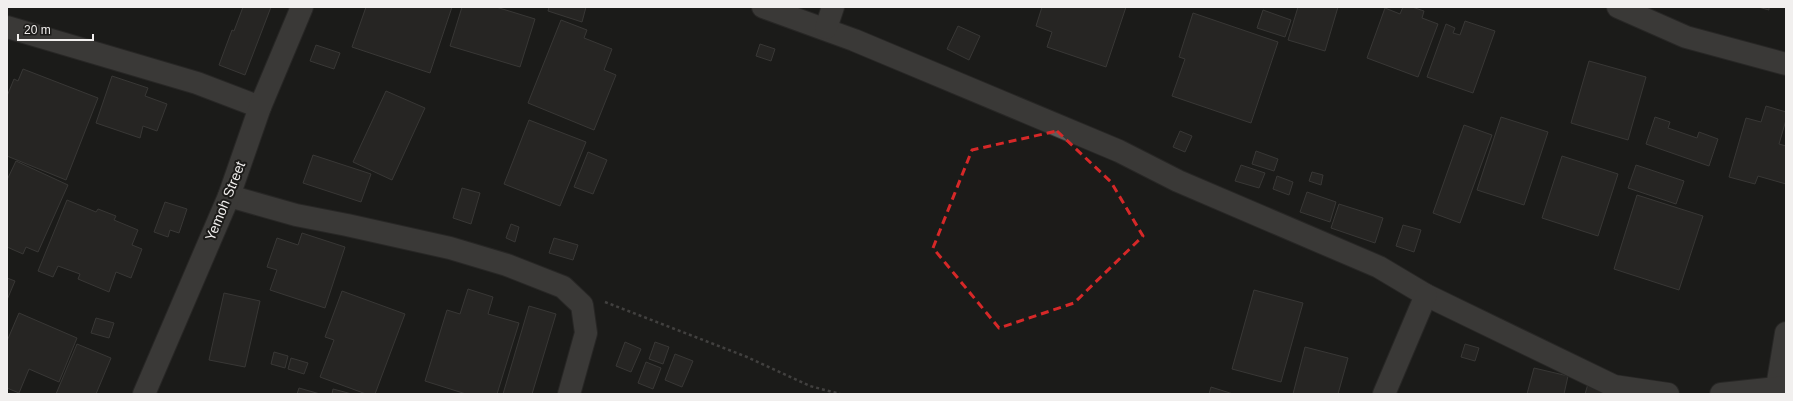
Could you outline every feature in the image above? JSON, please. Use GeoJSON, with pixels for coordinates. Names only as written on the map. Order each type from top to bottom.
{"type":"FeatureCollection","features":[{"type":"Feature","properties":{"kind":"street","name":"Yemoh Street"},"geometry":{"type":"LineString","coordinates":[[144,394],[229,196],[260,107],[302,7]]}},
{"type":"Feature","properties":{"kind":"street"},"geometry":{"type":"LineString","coordinates":[[763,7],[826,28],[1119,151],[1178,181],[1379,267],[1426,295],[1614,390],[1668,394]]}},
{"type":"Feature","properties":{"kind":"street"},"geometry":{"type":"LineString","coordinates":[[826,28],[833,7]]}},
{"type":"Feature","properties":{"kind":"street"},"geometry":{"type":"LineString","coordinates":[[1618,7],[1686,37],[1786,64]]}},
{"type":"Feature","properties":{"kind":"street"},"geometry":{"type":"LineString","coordinates":[[7,27],[197,83],[260,107]]}},
{"type":"Feature","properties":{"kind":"street"},"geometry":{"type":"LineString","coordinates":[[229,196],[296,215],[450,248],[507,265],[563,287],[582,305],[586,333],[569,394]]}},
{"type":"Feature","properties":{"kind":"street"},"geometry":{"type":"LineString","coordinates":[[1384,394],[1426,295]]}},
{"type":"Feature","properties":{"kind":"street"},"geometry":{"type":"LineString","coordinates":[[1721,394],[1781,387],[1786,333]]}},
{"type":"Feature","properties":{"kind":"path"},"geometry":{"type":"LineString","coordinates":[[600,300],[747,357],[810,386],[840,394]]}},
{"type":"Feature","properties":{"kind":"highlighted area"},"geometry":{"type":"Polygon","coordinates":[[[1057,131],[1111,182],[1143,236],[1074,303],[999,328],[933,248],[972,150],[1057,131]]]}},
{"type":"Feature","properties":{"kind":"building"},"geometry":{"type":"Polygon","coordinates":[[[243,7],[271,7],[245,75],[219,65],[232,30],[234,31],[243,7]]]}},
{"type":"Feature","properties":{"kind":"building"},"geometry":{"type":"Polygon","coordinates":[[[366,7],[452,7],[430,73],[352,47],[366,7]]]}},
{"type":"Feature","properties":{"kind":"building"},"geometry":{"type":"Polygon","coordinates":[[[462,7],[496,7],[535,19],[520,67],[450,46],[462,7]]]}},
{"type":"Feature","properties":{"kind":"building"},"geometry":{"type":"Polygon","coordinates":[[[549,7],[586,7],[582,22],[548,11],[549,7]]]}},
{"type":"Feature","properties":{"kind":"building"},"geometry":{"type":"Polygon","coordinates":[[[1042,7],[1126,7],[1106,67],[1047,47],[1052,32],[1036,26],[1042,7]]]}},
{"type":"Feature","properties":{"kind":"building"},"geometry":{"type":"Polygon","coordinates":[[[1298,7],[1338,7],[1325,51],[1288,40],[1298,7]]]}},
{"type":"Feature","properties":{"kind":"building"},"geometry":{"type":"Polygon","coordinates":[[[1403,7],[1412,7],[1424,11],[1422,18],[1438,24],[1418,77],[1367,58],[1385,8],[1400,14],[1403,7]]]}},
{"type":"Feature","properties":{"kind":"building"},"geometry":{"type":"Polygon","coordinates":[[[1758,7],[1769,7],[1769,10],[1758,7]]]}},
{"type":"Feature","properties":{"kind":"building"},"geometry":{"type":"Polygon","coordinates":[[[1263,10],[1291,20],[1285,37],[1257,28],[1263,10]]]}},
{"type":"Feature","properties":{"kind":"building"},"geometry":{"type":"Polygon","coordinates":[[[1193,13],[1278,42],[1251,123],[1172,96],[1185,59],[1179,57],[1193,13]]]}},
{"type":"Feature","properties":{"kind":"building"},"geometry":{"type":"Polygon","coordinates":[[[561,20],[587,30],[584,38],[612,49],[604,70],[616,75],[594,130],[528,103],[561,20]]]}},
{"type":"Feature","properties":{"kind":"building"},"geometry":{"type":"Polygon","coordinates":[[[1465,21],[1495,31],[1473,93],[1427,77],[1446,24],[1455,28],[1453,33],[1460,35],[1465,21]]]}},
{"type":"Feature","properties":{"kind":"building"},"geometry":{"type":"Polygon","coordinates":[[[958,26],[980,36],[969,60],[947,49],[958,26]]]}},
{"type":"Feature","properties":{"kind":"building"},"geometry":{"type":"Polygon","coordinates":[[[760,44],[775,49],[771,61],[756,56],[760,44]]]}},
{"type":"Feature","properties":{"kind":"building"},"geometry":{"type":"Polygon","coordinates":[[[316,45],[340,53],[334,69],[310,61],[316,45]]]}},
{"type":"Feature","properties":{"kind":"building"},"geometry":{"type":"Polygon","coordinates":[[[1589,61],[1646,77],[1628,140],[1571,123],[1589,61]]]}},
{"type":"Feature","properties":{"kind":"building"},"geometry":{"type":"Polygon","coordinates":[[[23,69],[98,98],[66,180],[7,156],[7,96],[14,79],[18,81],[23,69]]]}},
{"type":"Feature","properties":{"kind":"building"},"geometry":{"type":"Polygon","coordinates":[[[112,76],[148,88],[145,96],[167,104],[157,131],[143,126],[140,138],[96,123],[112,76]]]}},
{"type":"Feature","properties":{"kind":"building"},"geometry":{"type":"Polygon","coordinates":[[[386,91],[425,108],[392,180],[353,162],[386,91]]]}},
{"type":"Feature","properties":{"kind":"building"},"geometry":{"type":"Polygon","coordinates":[[[1766,106],[1786,112],[1786,120],[1779,144],[1786,146],[1786,184],[1758,176],[1755,184],[1729,177],[1746,118],[1761,122],[1766,106]]]}},
{"type":"Feature","properties":{"kind":"building"},"geometry":{"type":"Polygon","coordinates":[[[1501,117],[1548,132],[1524,205],[1477,190],[1501,117]]]}},
{"type":"Feature","properties":{"kind":"building"},"geometry":{"type":"Polygon","coordinates":[[[1655,117],[1670,122],[1668,128],[1697,138],[1699,132],[1718,139],[1709,166],[1646,144],[1655,117]]]}},
{"type":"Feature","properties":{"kind":"building"},"geometry":{"type":"Polygon","coordinates":[[[529,120],[586,142],[560,206],[504,184],[529,120]]]}},
{"type":"Feature","properties":{"kind":"building"},"geometry":{"type":"Polygon","coordinates":[[[1464,125],[1492,135],[1460,223],[1433,213],[1464,125]]]}},
{"type":"Feature","properties":{"kind":"building"},"geometry":{"type":"Polygon","coordinates":[[[1180,131],[1192,136],[1185,152],[1173,147],[1180,131]]]}},
{"type":"Feature","properties":{"kind":"building"},"geometry":{"type":"Polygon","coordinates":[[[1256,151],[1278,159],[1274,171],[1252,164],[1256,151]]]}},
{"type":"Feature","properties":{"kind":"building"},"geometry":{"type":"Polygon","coordinates":[[[588,152],[607,160],[593,194],[574,187],[588,152]]]}},
{"type":"Feature","properties":{"kind":"building"},"geometry":{"type":"Polygon","coordinates":[[[313,155],[371,174],[361,202],[303,183],[313,155]]]}},
{"type":"Feature","properties":{"kind":"building"},"geometry":{"type":"Polygon","coordinates":[[[1562,156],[1618,174],[1598,236],[1542,218],[1562,156]]]}},
{"type":"Feature","properties":{"kind":"building"},"geometry":{"type":"Polygon","coordinates":[[[16,161],[68,185],[38,252],[26,247],[23,254],[7,247],[7,180],[16,161]]]}},
{"type":"Feature","properties":{"kind":"building"},"geometry":{"type":"Polygon","coordinates":[[[1241,165],[1265,173],[1259,188],[1235,181],[1241,165]]]}},
{"type":"Feature","properties":{"kind":"building"},"geometry":{"type":"Polygon","coordinates":[[[1636,165],[1684,181],[1676,204],[1628,188],[1636,165]]]}},
{"type":"Feature","properties":{"kind":"building"},"geometry":{"type":"Polygon","coordinates":[[[1312,172],[1323,175],[1321,185],[1309,181],[1312,172]]]}},
{"type":"Feature","properties":{"kind":"building"},"geometry":{"type":"Polygon","coordinates":[[[1277,176],[1293,182],[1289,195],[1273,189],[1277,176]]]}},
{"type":"Feature","properties":{"kind":"building"},"geometry":{"type":"Polygon","coordinates":[[[462,188],[480,193],[471,224],[453,218],[462,188]]]}},
{"type":"Feature","properties":{"kind":"building"},"geometry":{"type":"Polygon","coordinates":[[[1307,192],[1336,202],[1330,222],[1300,212],[1307,192]]]}},
{"type":"Feature","properties":{"kind":"building"},"geometry":{"type":"Polygon","coordinates":[[[1637,195],[1703,216],[1679,290],[1614,269],[1637,195]]]}},
{"type":"Feature","properties":{"kind":"building"},"geometry":{"type":"Polygon","coordinates":[[[67,200],[96,212],[98,209],[116,216],[114,220],[138,230],[132,245],[142,249],[131,278],[116,272],[109,292],[78,279],[80,274],[58,266],[53,277],[38,271],[67,200]]]}},
{"type":"Feature","properties":{"kind":"building"},"geometry":{"type":"Polygon","coordinates":[[[165,202],[187,209],[179,233],[170,230],[168,237],[154,232],[165,202]]]}},
{"type":"Feature","properties":{"kind":"building"},"geometry":{"type":"Polygon","coordinates":[[[1339,204],[1383,218],[1375,243],[1331,228],[1339,204]]]}},
{"type":"Feature","properties":{"kind":"building"},"geometry":{"type":"Polygon","coordinates":[[[511,224],[519,227],[515,242],[506,238],[511,224]]]}},
{"type":"Feature","properties":{"kind":"building"},"geometry":{"type":"Polygon","coordinates":[[[1403,225],[1421,230],[1414,252],[1396,246],[1403,225]]]}},
{"type":"Feature","properties":{"kind":"building"},"geometry":{"type":"Polygon","coordinates":[[[302,233],[345,247],[325,308],[270,290],[277,270],[267,267],[277,238],[298,245],[302,233]]]}},
{"type":"Feature","properties":{"kind":"building"},"geometry":{"type":"Polygon","coordinates":[[[554,238],[578,245],[573,260],[549,253],[554,238]]]}},
{"type":"Feature","properties":{"kind":"building"},"geometry":{"type":"Polygon","coordinates":[[[7,278],[15,281],[7,300],[7,278]]]}},
{"type":"Feature","properties":{"kind":"building"},"geometry":{"type":"Polygon","coordinates":[[[468,289],[493,297],[488,314],[519,323],[497,394],[466,394],[425,381],[447,310],[460,314],[468,289]]]}},
{"type":"Feature","properties":{"kind":"building"},"geometry":{"type":"Polygon","coordinates":[[[1254,290],[1303,303],[1281,382],[1232,369],[1254,290]]]}},
{"type":"Feature","properties":{"kind":"building"},"geometry":{"type":"Polygon","coordinates":[[[342,291],[405,314],[375,394],[366,394],[320,377],[334,340],[325,337],[342,291]]]}},
{"type":"Feature","properties":{"kind":"building"},"geometry":{"type":"Polygon","coordinates":[[[224,293],[260,301],[245,367],[209,360],[224,293]]]}},
{"type":"Feature","properties":{"kind":"building"},"geometry":{"type":"Polygon","coordinates":[[[529,306],[556,314],[532,394],[503,394],[529,306]]]}},
{"type":"Feature","properties":{"kind":"building"},"geometry":{"type":"Polygon","coordinates":[[[19,313],[77,338],[59,382],[29,369],[19,393],[7,388],[7,341],[19,313]]]}},
{"type":"Feature","properties":{"kind":"building"},"geometry":{"type":"Polygon","coordinates":[[[96,318],[114,323],[109,338],[91,333],[96,318]]]}},
{"type":"Feature","properties":{"kind":"building"},"geometry":{"type":"Polygon","coordinates":[[[625,342],[641,349],[631,372],[616,366],[625,342]]]}},
{"type":"Feature","properties":{"kind":"building"},"geometry":{"type":"Polygon","coordinates":[[[655,342],[669,347],[663,364],[649,359],[655,342]]]}},
{"type":"Feature","properties":{"kind":"building"},"geometry":{"type":"Polygon","coordinates":[[[77,344],[111,358],[96,394],[56,394],[77,344]]]}},
{"type":"Feature","properties":{"kind":"building"},"geometry":{"type":"Polygon","coordinates":[[[1465,344],[1479,348],[1475,361],[1461,357],[1465,344]]]}},
{"type":"Feature","properties":{"kind":"building"},"geometry":{"type":"Polygon","coordinates":[[[1305,347],[1348,358],[1338,394],[1293,394],[1305,347]]]}},
{"type":"Feature","properties":{"kind":"building"},"geometry":{"type":"Polygon","coordinates":[[[274,352],[288,356],[285,368],[271,364],[274,352]]]}},
{"type":"Feature","properties":{"kind":"building"},"geometry":{"type":"Polygon","coordinates":[[[675,354],[693,361],[682,387],[665,380],[675,354]]]}},
{"type":"Feature","properties":{"kind":"building"},"geometry":{"type":"Polygon","coordinates":[[[291,358],[308,363],[304,374],[288,369],[291,358]]]}},
{"type":"Feature","properties":{"kind":"building"},"geometry":{"type":"Polygon","coordinates":[[[646,362],[661,368],[653,389],[638,383],[646,362]]]}},
{"type":"Feature","properties":{"kind":"building"},"geometry":{"type":"Polygon","coordinates":[[[1534,368],[1568,376],[1564,394],[1527,394],[1534,368]]]}},
{"type":"Feature","properties":{"kind":"building"},"geometry":{"type":"Polygon","coordinates":[[[1588,384],[1605,389],[1604,394],[1585,394],[1588,384]]]}},
{"type":"Feature","properties":{"kind":"building"},"geometry":{"type":"Polygon","coordinates":[[[1211,387],[1233,394],[1209,394],[1211,387]]]}},
{"type":"Feature","properties":{"kind":"building"},"geometry":{"type":"Polygon","coordinates":[[[299,388],[320,394],[297,394],[299,388]]]}},
{"type":"Feature","properties":{"kind":"building"},"geometry":{"type":"Polygon","coordinates":[[[333,389],[352,394],[332,394],[333,389]]]}}]}
